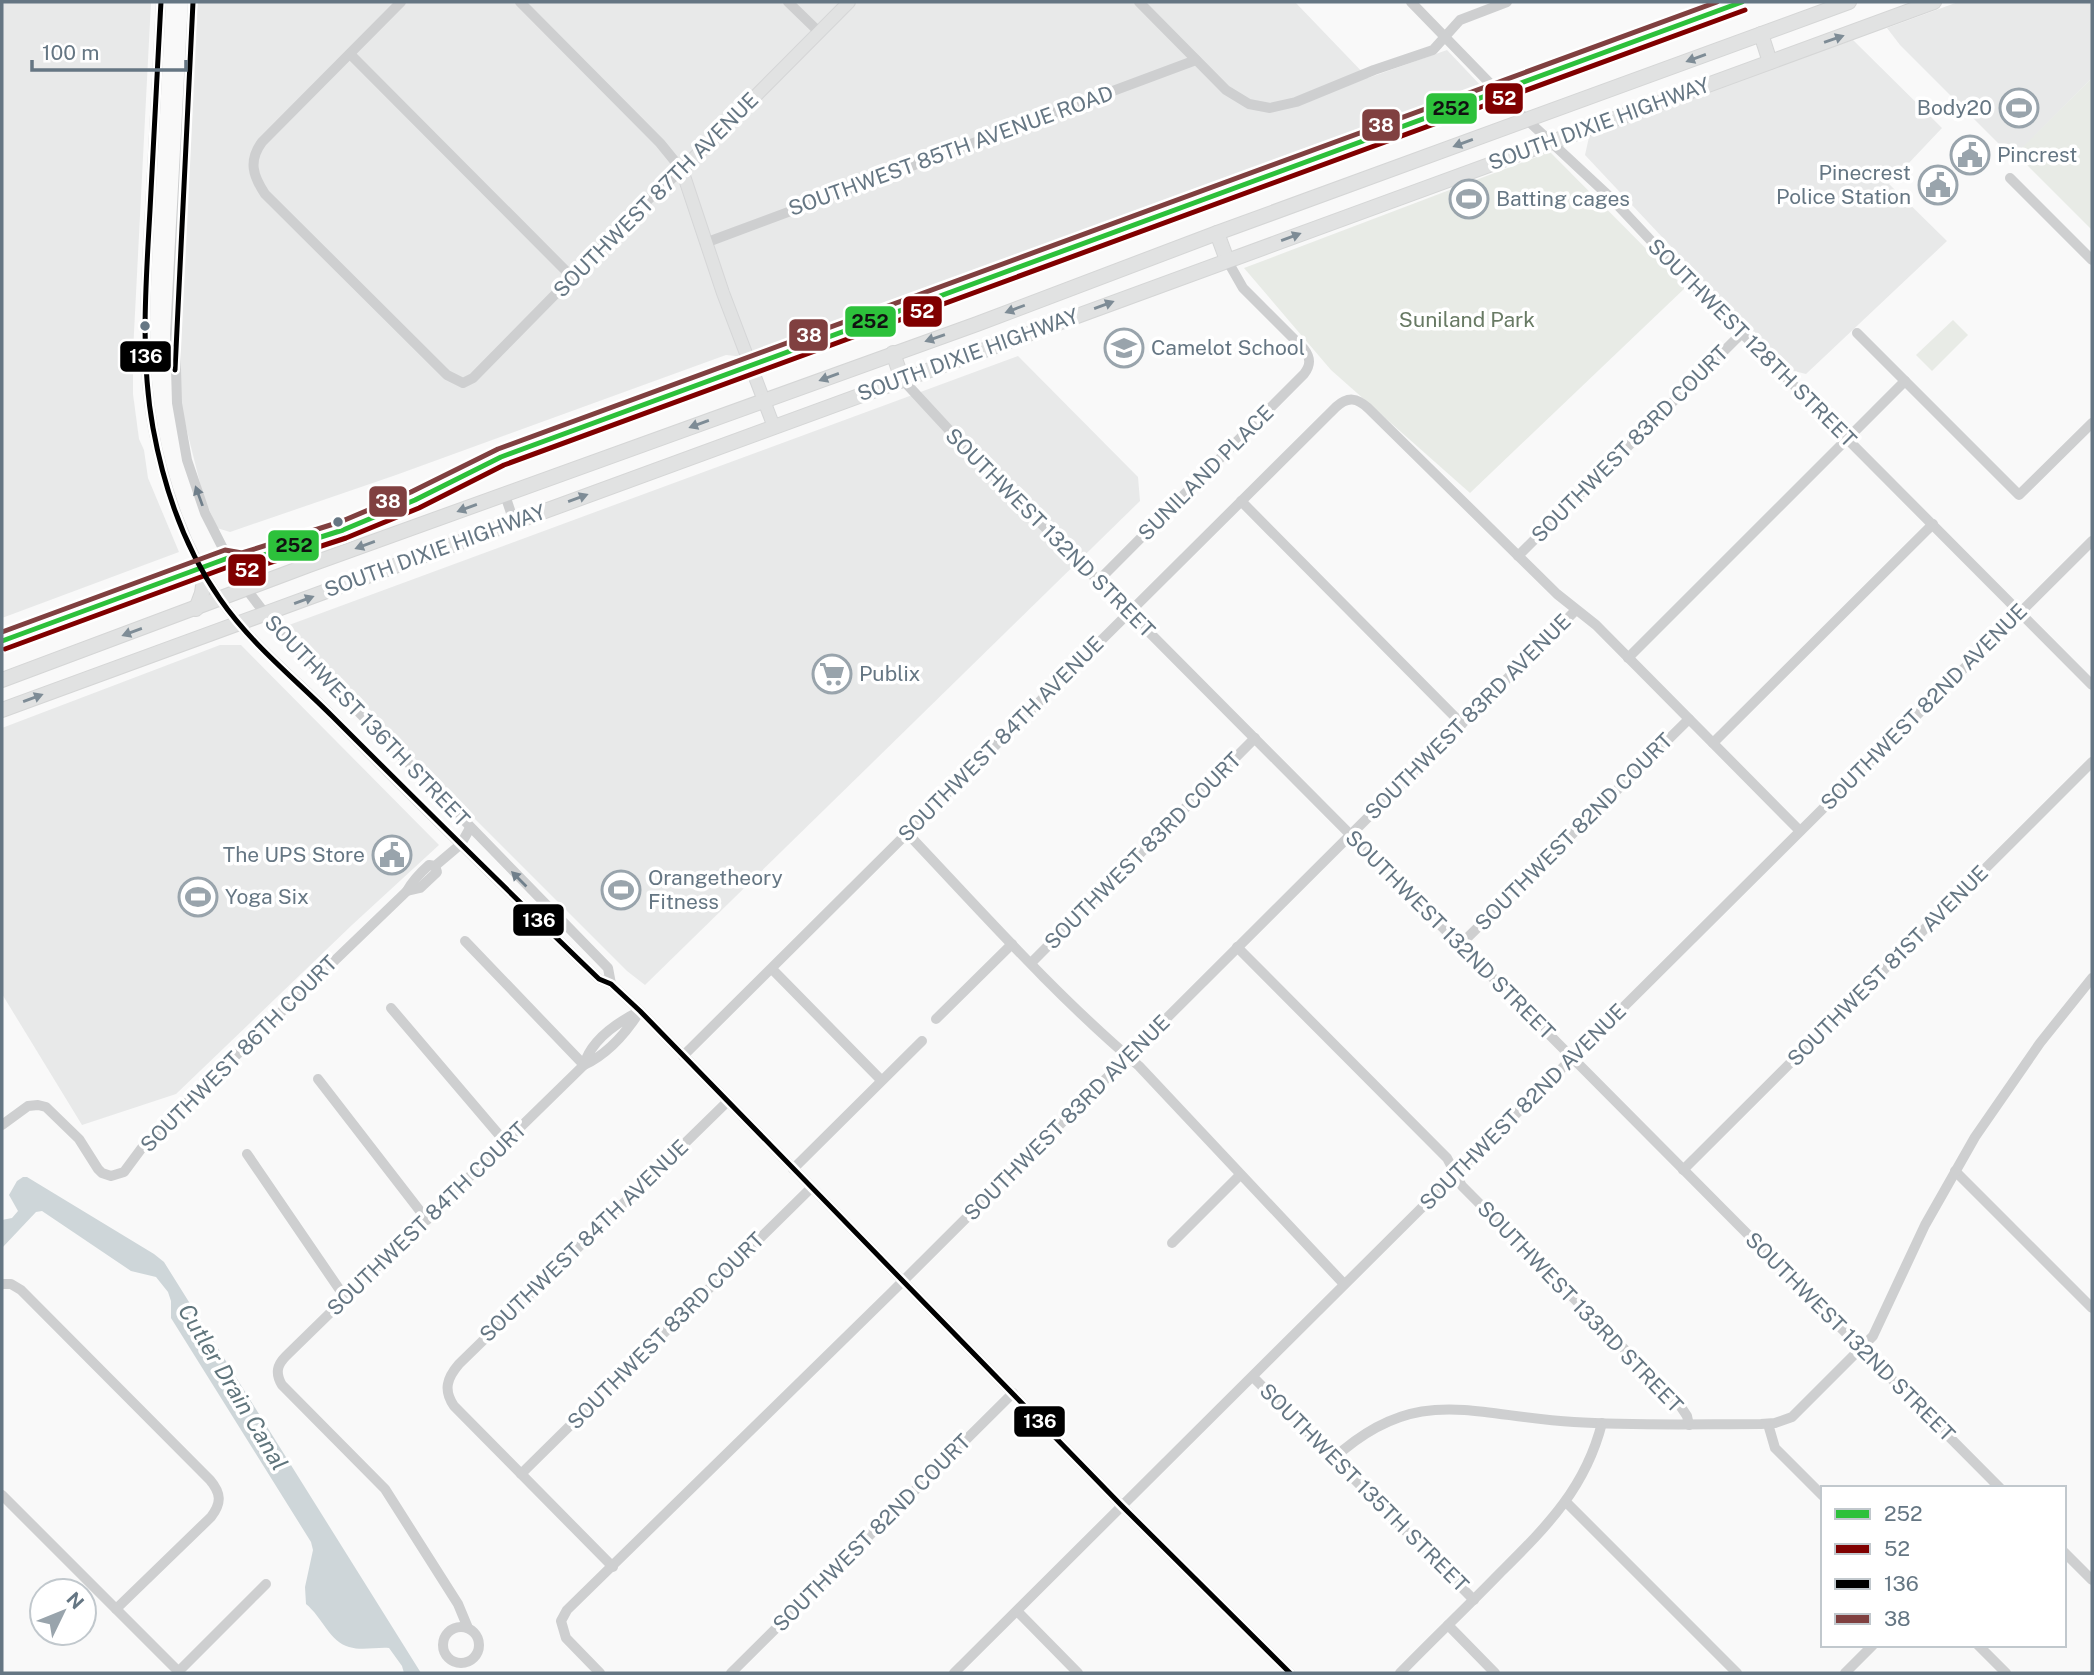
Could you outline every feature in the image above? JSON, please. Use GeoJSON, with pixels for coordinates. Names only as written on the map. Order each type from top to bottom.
{"type":"FeatureCollection","features":[{"type":"Feature","properties":{"kind":"highway","name":"SOUTH DIXIE HIGHWAY"},"geometry":{"type":"LineString","coordinates":[[2,680],[1849,2]]}},
{"type":"Feature","properties":{"kind":"highway","name":"SOUTH DIXIE HIGHWAY"},"geometry":{"type":"LineString","coordinates":[[2,710],[1934,2]]}},
{"type":"Feature","properties":{"kind":"highway"},"geometry":{"type":"LineString","coordinates":[[1760,34],[1770,62]]}},
{"type":"Feature","properties":{"kind":"highway"},"geometry":{"type":"LineString","coordinates":[[1217,233],[1227,260]]}},
{"type":"Feature","properties":{"kind":"highway"},"geometry":{"type":"LineString","coordinates":[[893,353],[902,379]]}},
{"type":"Feature","properties":{"kind":"highway"},"geometry":{"type":"LineString","coordinates":[[196,608],[202,593],[205,572]]}},
{"type":"Feature","properties":{"kind":"main road","name":"SOUTHWEST 87TH AVENUE"},"geometry":{"type":"LineString","coordinates":[[682,170],[849,2]]}},
{"type":"Feature","properties":{"kind":"main road"},"geometry":{"type":"LineString","coordinates":[[682,170],[705,243],[774,427]]}},
{"type":"Feature","properties":{"kind":"street","name":"SOUTHWEST 136TH STREET"},"geometry":{"type":"LineString","coordinates":[[161,2],[146,287],[148,391],[157,450],[172,501],[220,600],[239,623],[461,844],[599,979],[611,984],[640,1012],[1122,1506],[1290,1673]]}},
{"type":"Feature","properties":{"kind":"street","name":"SOUTHWEST 136TH STREET"},"geometry":{"type":"LineString","coordinates":[[193,2],[175,334],[177,403],[183,443],[200,498],[218,540],[246,589],[265,614],[608,968],[611,984]]}},
{"type":"Feature","properties":{"kind":"street"},"geometry":{"type":"LineString","coordinates":[[401,2],[350,54],[573,278]]}},
{"type":"Feature","properties":{"kind":"street"},"geometry":{"type":"LineString","coordinates":[[520,2],[660,142],[682,170]]}},
{"type":"Feature","properties":{"kind":"street"},"geometry":{"type":"LineString","coordinates":[[788,2],[819,32]]}},
{"type":"Feature","properties":{"kind":"street"},"geometry":{"type":"LineString","coordinates":[[1139,2],[1226,90],[1248,104],[1270,108],[1296,102],[1374,70],[1433,50],[1460,20],[1507,2]]}},
{"type":"Feature","properties":{"kind":"street","name":"SOUTHWEST 128TH STREET"},"geometry":{"type":"LineString","coordinates":[[1411,2],[1527,120],[1611,198],[2092,685]]}},
{"type":"Feature","properties":{"kind":"street","name":"SOUTHWEST 87TH AVENUE"},"geometry":{"type":"LineString","coordinates":[[350,54],[261,142],[256,149],[252,165],[254,174],[265,194],[447,375],[459,383],[473,378],[651,197],[682,170]]}},
{"type":"Feature","properties":{"kind":"street","name":"SOUTHWEST 85TH AVENUE ROAD"},"geometry":{"type":"LineString","coordinates":[[705,243],[1196,60]]}},
{"type":"Feature","properties":{"kind":"street"},"geometry":{"type":"LineString","coordinates":[[2010,178],[2092,260]]}},
{"type":"Feature","properties":{"kind":"street","name":"SUNILAND PLACE"},"geometry":{"type":"LineString","coordinates":[[1098,581],[1304,374],[1310,363],[1304,349],[1243,288],[1227,260]]}},
{"type":"Feature","properties":{"kind":"street","name":"SOUTHWEST 83RD COURT"},"geometry":{"type":"LineString","coordinates":[[1518,556],[1742,333]]}},
{"type":"Feature","properties":{"kind":"street"},"geometry":{"type":"LineString","coordinates":[[1857,333],[2019,495],[2092,423]]}},
{"type":"Feature","properties":{"kind":"street","name":"SOUTHWEST 132ND STREET"},"geometry":{"type":"LineString","coordinates":[[902,379],[924,406],[1998,1486]]}},
{"type":"Feature","properties":{"kind":"street"},"geometry":{"type":"LineString","coordinates":[[1628,658],[1905,382]]}},
{"type":"Feature","properties":{"kind":"street","name":"SOUTHWEST 84TH AVENUE"},"geometry":{"type":"LineString","coordinates":[[683,1056],[1343,401],[1354,399],[1368,408],[1518,556]]}},
{"type":"Feature","properties":{"kind":"street"},"geometry":{"type":"LineString","coordinates":[[505,495],[514,522]]}},
{"type":"Feature","properties":{"kind":"street"},"geometry":{"type":"LineString","coordinates":[[1241,500],[1462,724]]}},
{"type":"Feature","properties":{"kind":"street"},"geometry":{"type":"LineString","coordinates":[[1713,743],[1933,524]]}},
{"type":"Feature","properties":{"kind":"street","name":"SOUTHWEST 82ND AVENUE"},"geometry":{"type":"LineString","coordinates":[[954,1673],[2092,541]]}},
{"type":"Feature","properties":{"kind":"street"},"geometry":{"type":"LineString","coordinates":[[1518,556],[1596,625],[1800,831]]}},
{"type":"Feature","properties":{"kind":"street","name":"SOUTHWEST 83RD AVENUE"},"geometry":{"type":"LineString","coordinates":[[600,1673],[571,1643],[562,1626],[567,1610],[903,1282],[1576,610]]}},
{"type":"Feature","properties":{"kind":"street","name":"SOUTHWEST 82ND COURT"},"geometry":{"type":"LineString","coordinates":[[1460,945],[1689,719]]}},
{"type":"Feature","properties":{"kind":"street","name":"SOUTHWEST 83RD COURT"},"geometry":{"type":"LineString","coordinates":[[1031,963],[1255,738]]}},
{"type":"Feature","properties":{"kind":"street","name":"SOUTHWEST 81ST AVENUE"},"geometry":{"type":"LineString","coordinates":[[1683,1170],[2092,762]]}},
{"type":"Feature","properties":{"kind":"street"},"geometry":{"type":"LineString","coordinates":[[461,844],[470,828]]}},
{"type":"Feature","properties":{"kind":"street"},"geometry":{"type":"LineString","coordinates":[[906,833],[1012,944],[1204,1134],[1344,1284]]}},
{"type":"Feature","properties":{"kind":"street","name":"SOUTHWEST 86TH COURT"},"geometry":{"type":"LineString","coordinates":[[2,1125],[24,1108],[42,1105],[79,1139],[103,1173],[111,1175],[124,1172],[147,1141],[407,891],[420,888],[437,872],[435,866],[461,844]]}},
{"type":"Feature","properties":{"kind":"street"},"geometry":{"type":"LineString","coordinates":[[465,941],[584,1065]]}},
{"type":"Feature","properties":{"kind":"street"},"geometry":{"type":"LineString","coordinates":[[936,1019],[1012,944]]}},
{"type":"Feature","properties":{"kind":"street","name":"SOUTHWEST 133RD STREET"},"geometry":{"type":"LineString","coordinates":[[1237,947],[1447,1158],[1462,1186],[1679,1404],[1689,1424]]}},
{"type":"Feature","properties":{"kind":"street"},"geometry":{"type":"LineString","coordinates":[[772,970],[881,1080]]}},
{"type":"Feature","properties":{"kind":"street"},"geometry":{"type":"LineString","coordinates":[[1332,1459],[1382,1423],[1426,1409],[1474,1409],[1556,1421],[1602,1423],[1768,1423],[1787,1420],[1873,1336],[1905,1266],[1955,1171],[1996,1104],[2092,978]]}},
{"type":"Feature","properties":{"kind":"street"},"geometry":{"type":"LineString","coordinates":[[2084,989],[2092,997]]}},
{"type":"Feature","properties":{"kind":"street"},"geometry":{"type":"LineString","coordinates":[[391,1008],[506,1143]]}},
{"type":"Feature","properties":{"kind":"street","name":"SOUTHWEST 84TH COURT"},"geometry":{"type":"LineString","coordinates":[[468,1628],[458,1604],[385,1489],[285,1388],[278,1376],[278,1367],[283,1359],[584,1065],[588,1051],[619,1022],[640,1012]]}},
{"type":"Feature","properties":{"kind":"street"},"geometry":{"type":"LineString","coordinates":[[793,1169],[922,1041]]}},
{"type":"Feature","properties":{"kind":"street"},"geometry":{"type":"LineString","coordinates":[[318,1079],[427,1220]]}},
{"type":"Feature","properties":{"kind":"street","name":"SOUTHWEST 84TH AVENUE"},"geometry":{"type":"LineString","coordinates":[[521,1474],[454,1406],[447,1394],[450,1374],[727,1102]]}},
{"type":"Feature","properties":{"kind":"street"},"geometry":{"type":"LineString","coordinates":[[247,1154],[346,1299]]}},
{"type":"Feature","properties":{"kind":"street"},"geometry":{"type":"LineString","coordinates":[[1955,1171],[2092,1308]]}},
{"type":"Feature","properties":{"kind":"street"},"geometry":{"type":"LineString","coordinates":[[1172,1243],[1240,1175]]}},
{"type":"Feature","properties":{"kind":"street","name":"SOUTHWEST 83RD COURT"},"geometry":{"type":"LineString","coordinates":[[521,1474],[811,1188]]}},
{"type":"Feature","properties":{"kind":"street"},"geometry":{"type":"LineString","coordinates":[[4,1283],[21,1290],[210,1479],[220,1498],[218,1508],[211,1517],[116,1609]]}},
{"type":"Feature","properties":{"kind":"street","name":"SOUTHWEST 135TH STREET"},"geometry":{"type":"LineString","coordinates":[[1253,1377],[1474,1600]]}},
{"type":"Feature","properties":{"kind":"street","name":"SOUTHWEST 82ND COURT"},"geometry":{"type":"LineString","coordinates":[[730,1673],[1013,1393]]}},
{"type":"Feature","properties":{"kind":"street"},"geometry":{"type":"LineString","coordinates":[[1400,1673],[1538,1535],[1566,1502],[1591,1457],[1602,1423]]}},
{"type":"Feature","properties":{"kind":"street"},"geometry":{"type":"LineString","coordinates":[[1768,1423],[1775,1448],[1821,1494]]}},
{"type":"Feature","properties":{"kind":"street"},"geometry":{"type":"LineString","coordinates":[[521,1474],[613,1567]]}},
{"type":"Feature","properties":{"kind":"street"},"geometry":{"type":"LineString","coordinates":[[2,1495],[179,1673],[266,1584]]}},
{"type":"Feature","properties":{"kind":"street"},"geometry":{"type":"LineString","coordinates":[[1566,1502],[1737,1673]]}},
{"type":"Feature","properties":{"kind":"street"},"geometry":{"type":"LineString","coordinates":[[2066,1554],[2092,1580]]}},
{"type":"Feature","properties":{"kind":"street"},"geometry":{"type":"LineString","coordinates":[[1017,1611],[1078,1673]]}},
{"type":"Feature","properties":{"kind":"street","name":"SOUTHWEST 135TH STREET"},"geometry":{"type":"LineString","coordinates":[[1448,1625],[1495,1673]]}},
{"type":"Feature","properties":{"kind":"street"},"geometry":{"type":"LineString","coordinates":[[1845,1673],[1871,1647]]}},
{"type":"Feature","properties":{"kind":"street"},"geometry":{"type":"LineString","coordinates":[[1980,1647],[2006,1673]]}},
{"type":"Feature","properties":{"kind":"shaded area"},"geometry":{"type":"Polygon","coordinates":[[[2,2],[151,2],[133,394],[148,478],[179,552],[2,618],[2,2]]]}},
{"type":"Feature","properties":{"kind":"shaded area"},"geometry":{"type":"Polygon","coordinates":[[[197,2],[1295,2],[1368,78],[1447,50],[1483,88],[1062,238],[755,358],[726,355],[396,475],[230,532],[217,528],[203,495],[179,399],[182,261],[197,2]]]}},
{"type":"Feature","properties":{"kind":"shaded area"},"geometry":{"type":"Polygon","coordinates":[[[1958,2],[2092,2],[2092,78],[2013,158],[1900,45],[1887,28],[1958,2]]]}},
{"type":"Feature","properties":{"kind":"shaded area"},"geometry":{"type":"Polygon","coordinates":[[[1853,40],[1942,128],[1889,184],[1947,241],[1806,374],[1790,370],[1585,155],[1589,137],[1771,67],[1853,40]]]}},
{"type":"Feature","properties":{"kind":"shaded area"},"geometry":{"type":"Polygon","coordinates":[[[1018,356],[1138,477],[1140,501],[645,985],[627,971],[337,680],[289,625],[1018,356]]]}},
{"type":"Feature","properties":{"kind":"shaded area"},"geometry":{"type":"Polygon","coordinates":[[[220,645],[241,645],[439,845],[176,1094],[82,1125],[2,994],[2,728],[220,645]]]}},
{"type":"Feature","properties":{"kind":"green space"},"geometry":{"type":"Polygon","coordinates":[[[2092,78],[2092,230],[2016,154],[2092,78]]]}},
{"type":"Feature","properties":{"kind":"green space","name":"Suniland Park"},"geometry":{"type":"Polygon","coordinates":[[[1550,152],[1685,288],[1470,493],[1331,370],[1244,268],[1550,152]]]}},
{"type":"Feature","properties":{"kind":"green space"},"geometry":{"type":"Polygon","coordinates":[[[1953,320],[1968,335],[1932,371],[1916,355],[1953,320]]]}},
{"type":"Feature","properties":{"kind":"water","name":"Cutler Drain Canal"},"geometry":{"type":"Polygon","coordinates":[[[23,1177],[164,1262],[421,1673],[404,1673],[389,1648],[359,1649],[342,1644],[331,1635],[306,1604],[305,1587],[313,1550],[311,1542],[171,1318],[168,1292],[156,1277],[131,1271],[42,1211],[36,1212],[2,1248],[2,1220],[12,1218],[18,1211],[9,1195],[17,1181],[23,1177]]]}},
{"type":"Feature","properties":{"kind":"transit line","name":"136"},"geometry":{"type":"LineString","coordinates":[[161,2],[146,292],[146,374],[153,428],[177,517],[196,560],[220,599],[259,646],[498,881],[599,979],[611,984],[640,1011],[1122,1506],[1290,1673]]}},
{"type":"Feature","properties":{"kind":"transit line","name":"136"},"geometry":{"type":"LineString","coordinates":[[175,370],[193,2]]}},
{"type":"Feature","properties":{"kind":"transit line","name":"38"},"geometry":{"type":"LineString","coordinates":[[2,632],[225,550],[242,553],[340,522],[411,492],[498,449],[1717,2]]}},
{"type":"Feature","properties":{"kind":"transit line","name":"252"},"geometry":{"type":"LineString","coordinates":[[2,641],[228,558],[242,562],[343,530],[415,500],[501,457],[1742,2]]}},
{"type":"Feature","properties":{"kind":"transit line","name":"52"},"geometry":{"type":"LineString","coordinates":[[5,649],[228,567],[244,571],[346,538],[419,508],[504,465],[1745,10]]}},
{"type":"Feature","properties":{"kind":"place","name":"Body20"},"geometry":{"type":"Point","coordinates":[2019,108]}},
{"type":"Feature","properties":{"kind":"place","name":"Pincrest"},"geometry":{"type":"Point","coordinates":[1970,155]}},
{"type":"Feature","properties":{"kind":"place","name":"Pinecrest Police Station"},"geometry":{"type":"Point","coordinates":[1938,185]}},
{"type":"Feature","properties":{"kind":"place","name":"Batting cages"},"geometry":{"type":"Point","coordinates":[1469,199]}},
{"type":"Feature","properties":{"kind":"place","name":"Camelot School"},"geometry":{"type":"Point","coordinates":[1124,348]}},
{"type":"Feature","properties":{"kind":"place","name":"Publix"},"geometry":{"type":"Point","coordinates":[832,674]}},
{"type":"Feature","properties":{"kind":"place","name":"The UPS Store"},"geometry":{"type":"Point","coordinates":[392,855]}},
{"type":"Feature","properties":{"kind":"place","name":"Orangetheory Fitness"},"geometry":{"type":"Point","coordinates":[621,890]}},
{"type":"Feature","properties":{"kind":"place","name":"Yoga Six"},"geometry":{"type":"Point","coordinates":[198,897]}}]}
